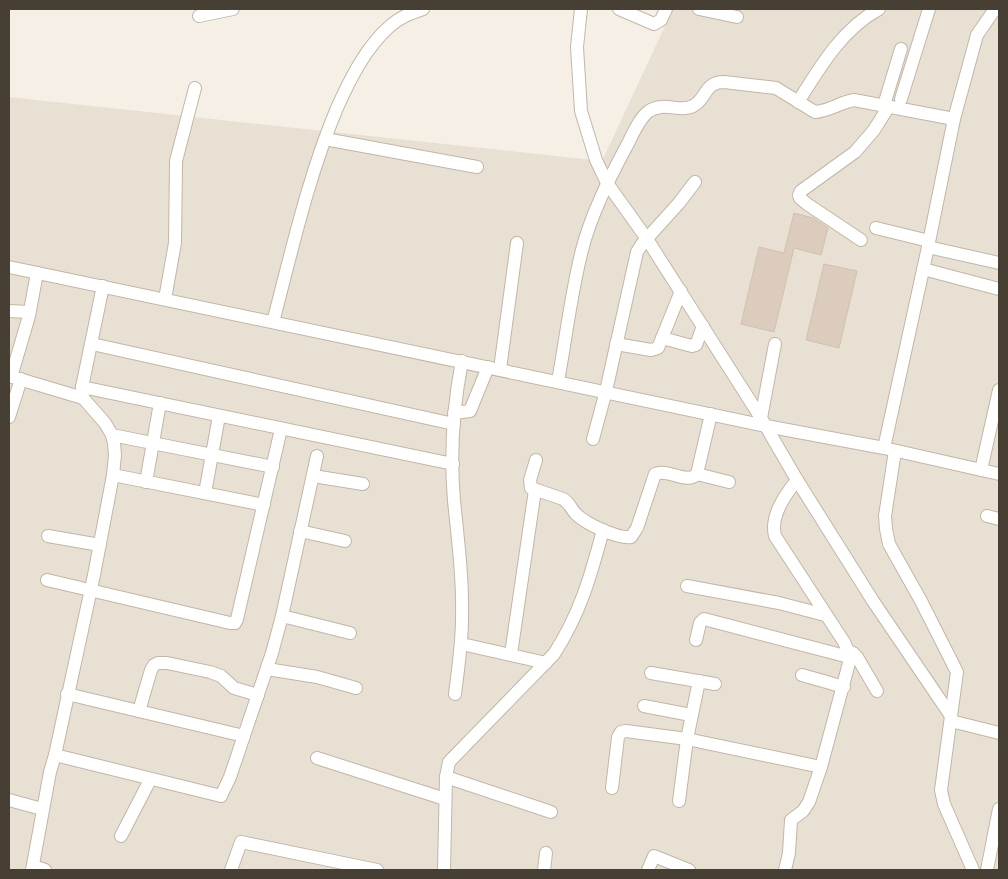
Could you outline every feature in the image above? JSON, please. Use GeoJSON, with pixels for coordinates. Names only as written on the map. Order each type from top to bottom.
{"type":"FeatureCollection","features":[{"type":"Feature","properties":{"kind":"street"},"geometry":{"type":"LineString","coordinates":[[199,16],[233,9]]}},
{"type":"Feature","properties":{"kind":"street"},"geometry":{"type":"LineString","coordinates":[[273,322],[312,172],[346,87],[358,66],[389,26],[400,18],[424,9]]}},
{"type":"Feature","properties":{"kind":"street"},"geometry":{"type":"LineString","coordinates":[[581,9],[576,47],[581,111],[596,160],[607,183],[647,239],[703,326],[873,601],[951,718],[999,733]]}},
{"type":"Feature","properties":{"kind":"street"},"geometry":{"type":"LineString","coordinates":[[619,9],[654,24],[661,20],[666,9]]}},
{"type":"Feature","properties":{"kind":"street"},"geometry":{"type":"LineString","coordinates":[[699,9],[737,17]]}},
{"type":"Feature","properties":{"kind":"street"},"geometry":{"type":"LineString","coordinates":[[798,102],[837,44],[863,19],[879,9]]}},
{"type":"Feature","properties":{"kind":"street"},"geometry":{"type":"LineString","coordinates":[[901,99],[928,9]]}},
{"type":"Feature","properties":{"kind":"street"},"geometry":{"type":"LineString","coordinates":[[973,870],[944,804],[941,790],[957,672],[921,600],[893,553],[886,529],[885,516],[890,450],[954,119],[977,35],[995,14]]}},
{"type":"Feature","properties":{"kind":"street"},"geometry":{"type":"LineString","coordinates":[[861,240],[807,204],[799,195],[801,191],[855,152],[874,130],[886,106],[901,50]]}},
{"type":"Feature","properties":{"kind":"street"},"geometry":{"type":"LineString","coordinates":[[558,381],[582,250],[592,220],[607,183],[635,131],[647,113],[654,108],[663,106],[693,107],[711,85],[717,82],[776,88],[815,112],[854,100],[954,119]]}},
{"type":"Feature","properties":{"kind":"street"},"geometry":{"type":"LineString","coordinates":[[165,299],[174,243],[176,161],[195,88]]}},
{"type":"Feature","properties":{"kind":"street"},"geometry":{"type":"LineString","coordinates":[[325,139],[477,166]]}},
{"type":"Feature","properties":{"kind":"street"},"geometry":{"type":"LineString","coordinates":[[592,439],[606,391],[635,261],[642,244],[695,182]]}},
{"type":"Feature","properties":{"kind":"street"},"geometry":{"type":"LineString","coordinates":[[876,228],[999,263]]}},
{"type":"Feature","properties":{"kind":"street"},"geometry":{"type":"LineString","coordinates":[[92,344],[454,418],[470,411],[494,368],[516,243]]}},
{"type":"Feature","properties":{"kind":"street"},"geometry":{"type":"LineString","coordinates":[[9,267],[711,414],[764,422],[999,474]]}},
{"type":"Feature","properties":{"kind":"street"},"geometry":{"type":"LineString","coordinates":[[924,269],[999,289]]}},
{"type":"Feature","properties":{"kind":"street"},"geometry":{"type":"LineString","coordinates":[[9,417],[14,377],[30,312],[37,273]]}},
{"type":"Feature","properties":{"kind":"street"},"geometry":{"type":"LineString","coordinates":[[37,869],[42,808],[91,590],[113,475],[115,455],[112,435],[83,392],[103,286]]}},
{"type":"Feature","properties":{"kind":"street"},"geometry":{"type":"LineString","coordinates":[[616,344],[655,350],[658,348],[680,291]]}},
{"type":"Feature","properties":{"kind":"street"},"geometry":{"type":"LineString","coordinates":[[9,311],[30,312]]}},
{"type":"Feature","properties":{"kind":"street"},"geometry":{"type":"LineString","coordinates":[[662,338],[692,346],[696,345],[703,326]]}},
{"type":"Feature","properties":{"kind":"street"},"geometry":{"type":"LineString","coordinates":[[764,422],[775,344]]}},
{"type":"Feature","properties":{"kind":"street"},"geometry":{"type":"LineString","coordinates":[[455,694],[462,644],[460,564],[453,464],[454,418],[462,361]]}},
{"type":"Feature","properties":{"kind":"street"},"geometry":{"type":"LineString","coordinates":[[14,377],[83,392],[160,403],[453,464]]}},
{"type":"Feature","properties":{"kind":"street"},"geometry":{"type":"LineString","coordinates":[[981,470],[999,390]]}},
{"type":"Feature","properties":{"kind":"street"},"geometry":{"type":"LineString","coordinates":[[146,482],[160,403]]}},
{"type":"Feature","properties":{"kind":"street"},"geometry":{"type":"LineString","coordinates":[[536,460],[529,484],[535,490],[563,499],[568,502],[578,516],[603,530],[626,538],[631,537],[634,535],[654,474],[666,472],[694,478],[697,474],[711,414]]}},
{"type":"Feature","properties":{"kind":"street"},"geometry":{"type":"LineString","coordinates":[[205,494],[219,416]]}},
{"type":"Feature","properties":{"kind":"street"},"geometry":{"type":"LineString","coordinates":[[47,580],[230,623],[235,622],[281,429]]}},
{"type":"Feature","properties":{"kind":"street"},"geometry":{"type":"LineString","coordinates":[[112,435],[273,467]]}},
{"type":"Feature","properties":{"kind":"street"},"geometry":{"type":"LineString","coordinates":[[55,755],[221,796],[230,777],[267,669],[282,616],[317,456]]}},
{"type":"Feature","properties":{"kind":"street"},"geometry":{"type":"LineString","coordinates":[[697,474],[729,482]]}},
{"type":"Feature","properties":{"kind":"street"},"geometry":{"type":"LineString","coordinates":[[113,475],[264,505]]}},
{"type":"Feature","properties":{"kind":"street"},"geometry":{"type":"LineString","coordinates":[[313,476],[363,484]]}},
{"type":"Feature","properties":{"kind":"street"},"geometry":{"type":"LineString","coordinates":[[785,870],[789,853],[791,820],[807,806],[821,767],[844,687],[849,654],[775,536],[773,529],[781,504],[797,480]]}},
{"type":"Feature","properties":{"kind":"street"},"geometry":{"type":"LineString","coordinates":[[511,654],[535,490]]}},
{"type":"Feature","properties":{"kind":"street"},"geometry":{"type":"LineString","coordinates":[[444,870],[446,777],[449,762],[546,664],[566,636],[589,583],[603,530]]}},
{"type":"Feature","properties":{"kind":"street"},"geometry":{"type":"LineString","coordinates":[[300,531],[345,541]]}},
{"type":"Feature","properties":{"kind":"street"},"geometry":{"type":"LineString","coordinates":[[48,536],[100,545]]}},
{"type":"Feature","properties":{"kind":"street"},"geometry":{"type":"LineString","coordinates":[[687,586],[771,602],[825,615]]}},
{"type":"Feature","properties":{"kind":"street"},"geometry":{"type":"LineString","coordinates":[[282,616],[350,633]]}},
{"type":"Feature","properties":{"kind":"street"},"geometry":{"type":"LineString","coordinates":[[696,640],[700,623],[704,619],[849,654],[853,653],[877,691]]}},
{"type":"Feature","properties":{"kind":"street"},"geometry":{"type":"LineString","coordinates":[[462,644],[511,654],[546,664]]}},
{"type":"Feature","properties":{"kind":"street"},"geometry":{"type":"LineString","coordinates":[[139,711],[151,670],[158,663],[167,663],[210,672],[220,676],[240,690],[258,695]]}},
{"type":"Feature","properties":{"kind":"street"},"geometry":{"type":"LineString","coordinates":[[267,669],[317,677],[356,688]]}},
{"type":"Feature","properties":{"kind":"street"},"geometry":{"type":"LineString","coordinates":[[651,673],[715,684]]}},
{"type":"Feature","properties":{"kind":"street"},"geometry":{"type":"LineString","coordinates":[[802,675],[844,687]]}},
{"type":"Feature","properties":{"kind":"street"},"geometry":{"type":"LineString","coordinates":[[679,801],[686,739],[699,681]]}},
{"type":"Feature","properties":{"kind":"street"},"geometry":{"type":"LineString","coordinates":[[68,694],[244,736]]}},
{"type":"Feature","properties":{"kind":"street"},"geometry":{"type":"LineString","coordinates":[[644,706],[692,715]]}},
{"type":"Feature","properties":{"kind":"street"},"geometry":{"type":"LineString","coordinates":[[612,788],[616,746],[621,732],[626,731],[686,739],[821,767]]}},
{"type":"Feature","properties":{"kind":"street"},"geometry":{"type":"LineString","coordinates":[[317,758],[445,799]]}},
{"type":"Feature","properties":{"kind":"street"},"geometry":{"type":"LineString","coordinates":[[446,777],[551,812]]}},
{"type":"Feature","properties":{"kind":"street"},"geometry":{"type":"LineString","coordinates":[[121,836],[150,780]]}},
{"type":"Feature","properties":{"kind":"street"},"geometry":{"type":"LineString","coordinates":[[9,800],[42,808]]}},
{"type":"Feature","properties":{"kind":"street"},"geometry":{"type":"LineString","coordinates":[[987,870],[995,851],[999,809]]}},
{"type":"Feature","properties":{"kind":"street"},"geometry":{"type":"LineString","coordinates":[[231,870],[241,842],[377,870]]}},
{"type":"Feature","properties":{"kind":"street"},"geometry":{"type":"LineString","coordinates":[[544,870],[546,853]]}},
{"type":"Feature","properties":{"kind":"street"},"geometry":{"type":"LineString","coordinates":[[648,870],[654,856],[688,870]]}},
{"type":"Feature","properties":{"kind":"shaded area"},"geometry":{"type":"Polygon","coordinates":[[[673,9],[999,9],[999,870],[9,870],[9,97],[602,161],[673,9]]]}},
{"type":"Feature","properties":{"kind":"building"},"geometry":{"type":"Polygon","coordinates":[[[794,213],[813,218],[828,228],[821,255],[794,248],[774,332],[741,324],[759,247],[784,253],[794,213]]]}},
{"type":"Feature","properties":{"kind":"building"},"geometry":{"type":"Polygon","coordinates":[[[824,264],[857,271],[839,348],[806,340],[824,264]]]}}]}
